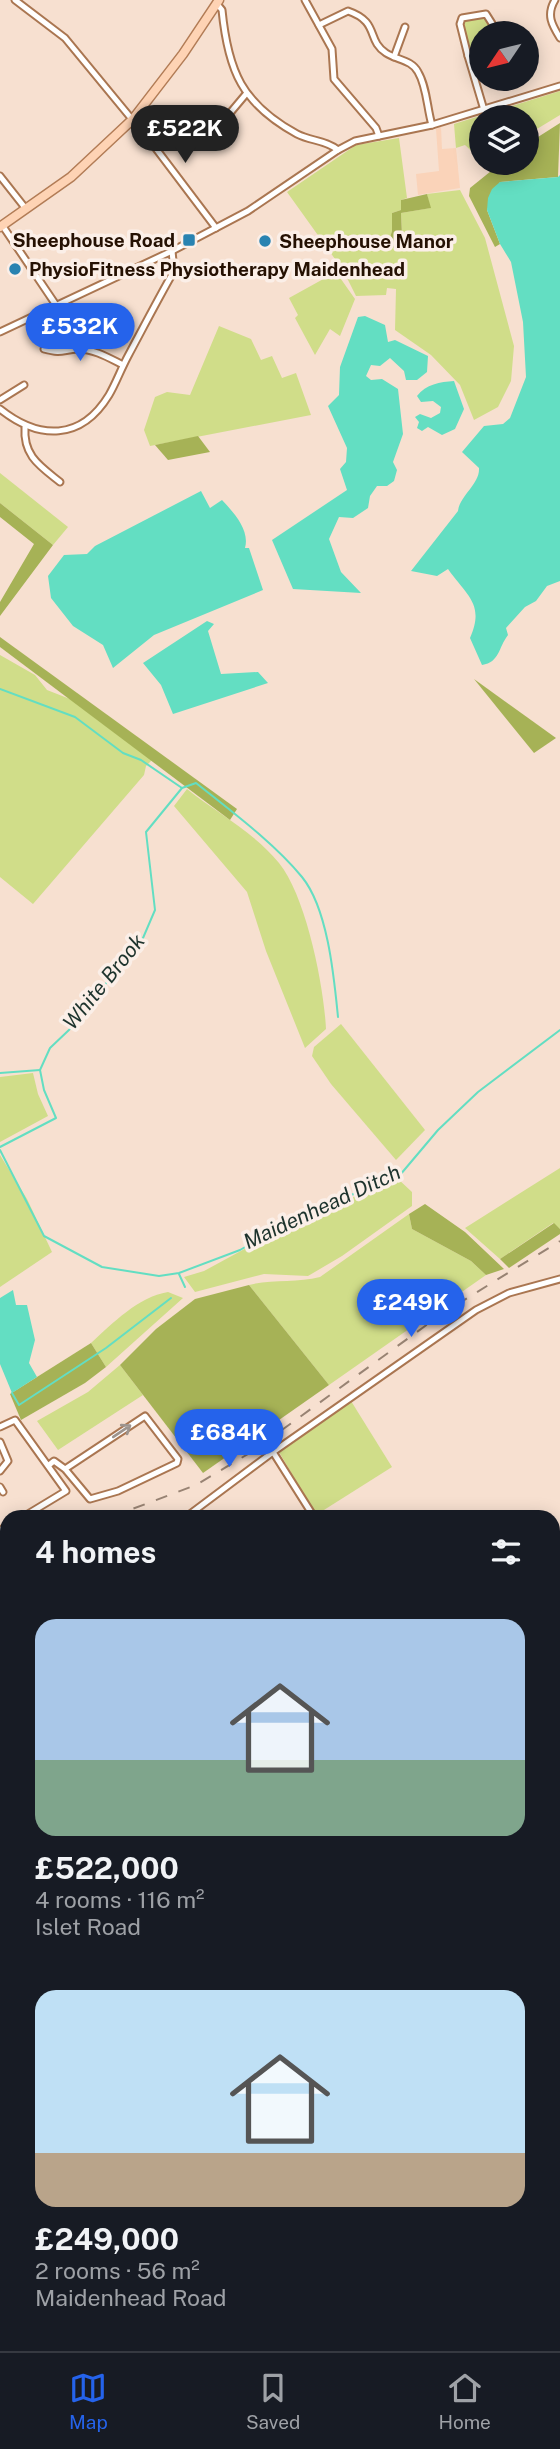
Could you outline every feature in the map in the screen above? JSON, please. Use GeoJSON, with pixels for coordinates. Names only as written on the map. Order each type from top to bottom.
{"type":"FeatureCollection","features":[{"type":"Feature","properties":{"kind":"main road"},"geometry":{"type":"LineString","coordinates":[[1,226],[71,177],[133,119],[218,2]]}},
{"type":"Feature","properties":{"kind":"street"},"geometry":{"type":"LineString","coordinates":[[15,0],[65,38],[133,119],[216,228]]}},
{"type":"Feature","properties":{"kind":"street"},"geometry":{"type":"LineString","coordinates":[[305,0],[332,49],[334,79],[376,128],[379,136]]}},
{"type":"Feature","properties":{"kind":"street"},"geometry":{"type":"LineString","coordinates":[[555,0],[549,12],[552,25],[560,38]]}},
{"type":"Feature","properties":{"kind":"street"},"geometry":{"type":"LineString","coordinates":[[218,2],[222,10],[232,66],[246,94],[270,117],[290,130],[332,145],[338,150]]}},
{"type":"Feature","properties":{"kind":"street"},"geometry":{"type":"LineString","coordinates":[[319,25],[348,11],[368,22],[384,53],[411,64],[419,73],[432,125]]}},
{"type":"Feature","properties":{"kind":"street"},"geometry":{"type":"LineString","coordinates":[[483,105],[460,24],[462,18],[486,14],[490,21]]}},
{"type":"Feature","properties":{"kind":"street"},"geometry":{"type":"LineString","coordinates":[[394,57],[405,27]]}},
{"type":"Feature","properties":{"kind":"street"},"geometry":{"type":"LineString","coordinates":[[500,105],[560,86]]}},
{"type":"Feature","properties":{"kind":"street"},"geometry":{"type":"LineString","coordinates":[[225,119],[246,94]]}},
{"type":"Feature","properties":{"kind":"street"},"geometry":{"type":"LineString","coordinates":[[0,332],[216,228],[262,202],[355,141],[469,114]]}},
{"type":"Feature","properties":{"kind":"street"},"geometry":{"type":"LineString","coordinates":[[0,176],[26,209]]}},
{"type":"Feature","properties":{"kind":"street"},"geometry":{"type":"LineString","coordinates":[[1,226],[56,305]]}},
{"type":"Feature","properties":{"kind":"street"},"geometry":{"type":"LineString","coordinates":[[0,409],[25,427],[48,432],[68,430],[92,416],[108,396],[174,271],[172,251]]}},
{"type":"Feature","properties":{"kind":"street"},"geometry":{"type":"LineString","coordinates":[[78,349],[79,335],[91,319]]}},
{"type":"Feature","properties":{"kind":"street"},"geometry":{"type":"LineString","coordinates":[[44,349],[60,354],[78,349],[96,352],[123,365]]}},
{"type":"Feature","properties":{"kind":"street"},"geometry":{"type":"LineString","coordinates":[[0,400],[25,386]]}},
{"type":"Feature","properties":{"kind":"street"},"geometry":{"type":"LineString","coordinates":[[25,427],[24,443],[29,454],[60,482]]}},
{"type":"Feature","properties":{"kind":"street"},"geometry":{"type":"LineString","coordinates":[[195,1510],[272,1452],[476,1310],[509,1293],[560,1279]]}},
{"type":"Feature","properties":{"kind":"street"},"geometry":{"type":"LineString","coordinates":[[49,1465],[54,1461],[65,1469],[90,1499],[94,1499],[136,1483],[177,1463],[178,1459],[145,1416],[65,1469]]}},
{"type":"Feature","properties":{"kind":"street"},"geometry":{"type":"LineString","coordinates":[[0,1427],[15,1420],[66,1491],[35,1510]]}},
{"type":"Feature","properties":{"kind":"street"},"geometry":{"type":"LineString","coordinates":[[0,1442],[8,1461],[0,1471]]}},
{"type":"Feature","properties":{"kind":"street"},"geometry":{"type":"LineString","coordinates":[[272,1452],[309,1510]]}},
{"type":"Feature","properties":{"kind":"shaded area"},"geometry":{"type":"Polygon","coordinates":[[[441,127],[442,149],[456,148],[460,188],[418,195],[416,174],[439,171],[436,129],[441,127]]]}},
{"type":"Feature","properties":{"kind":"green space"},"geometry":{"type":"Polygon","coordinates":[[[480,16],[488,21],[469,21],[469,48],[463,25],[465,20],[480,16]]]}},
{"type":"Feature","properties":{"kind":"green space"},"geometry":{"type":"Polygon","coordinates":[[[560,91],[560,115],[539,128],[539,105],[515,105],[560,91]]]}},
{"type":"Feature","properties":{"kind":"green space"},"geometry":{"type":"Polygon","coordinates":[[[469,119],[469,149],[465,145],[456,148],[454,124],[469,119]]]}},
{"type":"Feature","properties":{"kind":"green space"},"geometry":{"type":"Polygon","coordinates":[[[560,123],[558,177],[500,182],[487,210],[500,244],[495,247],[469,196],[470,188],[486,175],[539,175],[539,136],[560,123]]]}},
{"type":"Feature","properties":{"kind":"green space"},"geometry":{"type":"Polygon","coordinates":[[[399,138],[407,198],[401,200],[401,210],[392,213],[392,231],[386,249],[402,235],[401,213],[430,208],[427,194],[460,190],[485,238],[514,346],[511,381],[498,407],[474,420],[460,385],[431,355],[395,330],[396,289],[387,288],[386,295],[356,296],[343,270],[335,265],[335,259],[287,192],[356,145],[399,138]]]}},
{"type":"Feature","properties":{"kind":"green space"},"geometry":{"type":"Polygon","coordinates":[[[427,194],[431,208],[401,213],[402,235],[399,246],[386,250],[392,231],[392,213],[401,210],[401,200],[427,194]]]}},
{"type":"Feature","properties":{"kind":"green space"},"geometry":{"type":"Polygon","coordinates":[[[336,272],[355,299],[340,336],[330,329],[315,355],[295,318],[298,315],[289,298],[336,272]]]}},
{"type":"Feature","properties":{"kind":"green space"},"geometry":{"type":"Polygon","coordinates":[[[219,326],[251,339],[261,360],[272,356],[282,378],[296,373],[311,415],[150,446],[144,430],[155,397],[167,392],[190,395],[219,326]]]}},
{"type":"Feature","properties":{"kind":"green space"},"geometry":{"type":"Polygon","coordinates":[[[198,436],[210,452],[168,460],[155,445],[198,436]]]}},
{"type":"Feature","properties":{"kind":"green space"},"geometry":{"type":"Polygon","coordinates":[[[0,473],[68,527],[53,545],[0,503],[0,473]]]}},
{"type":"Feature","properties":{"kind":"green space"},"geometry":{"type":"Polygon","coordinates":[[[0,503],[53,545],[0,616],[0,602],[34,544],[0,517],[0,503]]]}},
{"type":"Feature","properties":{"kind":"green space"},"geometry":{"type":"Polygon","coordinates":[[[0,637],[237,809],[230,820],[0,647],[0,637]]]}},
{"type":"Feature","properties":{"kind":"green space"},"geometry":{"type":"Polygon","coordinates":[[[0,655],[35,675],[47,690],[75,701],[156,756],[146,766],[144,775],[33,904],[0,877],[0,655]]]}},
{"type":"Feature","properties":{"kind":"green space"},"geometry":{"type":"Polygon","coordinates":[[[474,679],[556,738],[534,753],[474,679]]]}},
{"type":"Feature","properties":{"kind":"green space"},"geometry":{"type":"Polygon","coordinates":[[[187,789],[269,852],[289,878],[312,942],[325,1011],[326,1029],[305,1048],[266,951],[247,892],[174,806],[187,789]]]}},
{"type":"Feature","properties":{"kind":"green space"},"geometry":{"type":"Polygon","coordinates":[[[341,1024],[425,1130],[396,1160],[331,1084],[312,1056],[314,1047],[341,1024]]]}},
{"type":"Feature","properties":{"kind":"green space"},"geometry":{"type":"Polygon","coordinates":[[[33,1073],[38,1094],[48,1116],[0,1142],[0,1077],[33,1073]]]}},
{"type":"Feature","properties":{"kind":"green space"},"geometry":{"type":"Polygon","coordinates":[[[0,1155],[27,1199],[52,1252],[0,1287],[0,1155]]]}},
{"type":"Feature","properties":{"kind":"green space"},"geometry":{"type":"Polygon","coordinates":[[[560,1168],[560,1229],[553,1223],[500,1259],[465,1228],[560,1168]]]}},
{"type":"Feature","properties":{"kind":"green space"},"geometry":{"type":"Polygon","coordinates":[[[397,1178],[412,1192],[412,1206],[342,1256],[308,1276],[264,1274],[195,1292],[184,1277],[204,1271],[285,1227],[397,1178]]]}},
{"type":"Feature","properties":{"kind":"green space"},"geometry":{"type":"Polygon","coordinates":[[[425,1204],[465,1232],[504,1269],[486,1275],[471,1261],[412,1229],[409,1214],[425,1204]]]}},
{"type":"Feature","properties":{"kind":"green space"},"geometry":{"type":"Polygon","coordinates":[[[409,1214],[412,1229],[471,1261],[486,1275],[329,1385],[249,1285],[320,1277],[409,1214]]]}},
{"type":"Feature","properties":{"kind":"green space"},"geometry":{"type":"Polygon","coordinates":[[[554,1223],[560,1229],[560,1234],[509,1268],[500,1259],[554,1223]]]}},
{"type":"Feature","properties":{"kind":"green space"},"geometry":{"type":"Polygon","coordinates":[[[249,1285],[329,1385],[203,1473],[120,1365],[156,1329],[195,1299],[249,1285]]]}},
{"type":"Feature","properties":{"kind":"green space"},"geometry":{"type":"Polygon","coordinates":[[[168,1292],[183,1298],[106,1367],[91,1343],[136,1305],[168,1292]]]}},
{"type":"Feature","properties":{"kind":"green space"},"geometry":{"type":"Polygon","coordinates":[[[91,1343],[106,1367],[85,1383],[21,1420],[10,1394],[91,1343]]]}},
{"type":"Feature","properties":{"kind":"green space"},"geometry":{"type":"Polygon","coordinates":[[[120,1365],[143,1395],[58,1450],[37,1421],[88,1392],[120,1365]]]}},
{"type":"Feature","properties":{"kind":"green space"},"geometry":{"type":"Polygon","coordinates":[[[351,1401],[392,1467],[324,1510],[313,1510],[279,1452],[351,1401]]]}},
{"type":"Feature","properties":{"kind":"water"},"geometry":{"type":"Polygon","coordinates":[[[560,175],[560,581],[547,586],[536,601],[525,607],[506,628],[508,635],[495,658],[482,665],[470,638],[476,617],[475,608],[467,594],[448,569],[437,576],[411,571],[458,511],[476,479],[479,468],[462,452],[484,426],[503,424],[510,418],[526,377],[523,322],[511,262],[500,244],[487,210],[488,198],[492,189],[500,182],[560,175]]]}},
{"type":"Feature","properties":{"kind":"water"},"geometry":{"type":"Polygon","coordinates":[[[365,316],[385,325],[388,342],[395,340],[428,356],[427,372],[417,380],[406,380],[404,371],[390,358],[380,366],[371,365],[366,376],[371,380],[382,379],[398,389],[403,434],[393,462],[397,470],[394,481],[387,486],[377,486],[370,496],[368,508],[353,518],[339,517],[329,539],[341,572],[361,593],[293,589],[272,540],[347,490],[340,469],[346,462],[347,448],[328,406],[339,395],[340,367],[358,317],[365,316]]]}},
{"type":"Feature","properties":{"kind":"water"},"geometry":{"type":"Polygon","coordinates":[[[454,381],[464,409],[455,429],[442,435],[428,427],[422,431],[417,428],[419,422],[415,417],[420,414],[431,418],[440,413],[441,407],[433,401],[421,402],[417,396],[429,386],[454,381]]]}},
{"type":"Feature","properties":{"kind":"water"},"geometry":{"type":"Polygon","coordinates":[[[201,491],[210,508],[222,500],[240,522],[245,535],[245,548],[249,548],[263,590],[154,635],[113,668],[103,645],[73,626],[51,598],[48,576],[64,555],[87,554],[95,546],[201,491]]]}},
{"type":"Feature","properties":{"kind":"water"},"geometry":{"type":"Polygon","coordinates":[[[207,621],[214,624],[208,631],[221,674],[258,672],[268,683],[173,714],[161,685],[143,663],[207,621]]]}},
{"type":"Feature","properties":{"kind":"water"},"geometry":{"type":"Polygon","coordinates":[[[13,1290],[16,1305],[27,1305],[35,1340],[29,1363],[37,1377],[12,1393],[0,1364],[0,1298],[13,1290]]]}},
{"type":"Feature","properties":{"kind":"waterway","name":"White Brook"},"geometry":{"type":"LineString","coordinates":[[0,689],[75,717],[123,753],[141,760],[182,788],[146,832],[155,910],[140,945],[122,963],[70,1029],[50,1048],[40,1070],[44,1090],[56,1118],[0,1147]]}},
{"type":"Feature","properties":{"kind":"waterway"},"geometry":{"type":"LineString","coordinates":[[182,788],[196,783],[238,816],[302,877],[311,891],[324,925],[338,1017]]}},
{"type":"Feature","properties":{"kind":"waterway","name":"Maidenhead Ditch"},"geometry":{"type":"LineString","coordinates":[[0,1150],[44,1236],[102,1267],[159,1276],[179,1273],[240,1250],[300,1216],[400,1175],[438,1130],[478,1092],[560,1030]]}},
{"type":"Feature","properties":{"kind":"waterway"},"geometry":{"type":"LineString","coordinates":[[0,1073],[40,1070]]}},
{"type":"Feature","properties":{"kind":"waterway","name":"Maidenhead Ditch"},"geometry":{"type":"LineString","coordinates":[[179,1274],[185,1287]]}},
{"type":"Feature","properties":{"kind":"waterway"},"geometry":{"type":"LineString","coordinates":[[12,1393],[19,1405],[106,1348],[171,1298]]}},
{"type":"Feature","properties":{"kind":"railway"},"geometry":{"type":"LineString","coordinates":[[130,1510],[196,1485],[253,1451],[443,1313],[560,1241]]}},
{"type":"Feature","properties":{"kind":"place","name":"Sheephouse Road"},"geometry":{"type":"Point","coordinates":[189,240]}},
{"type":"Feature","properties":{"kind":"place","name":"Sheephouse Manor"},"geometry":{"type":"Point","coordinates":[265,241]}},
{"type":"Feature","properties":{"kind":"place","name":"PhysioFitness Physiotherapy Maidenhead"},"geometry":{"type":"Point","coordinates":[15,269]}}]}
